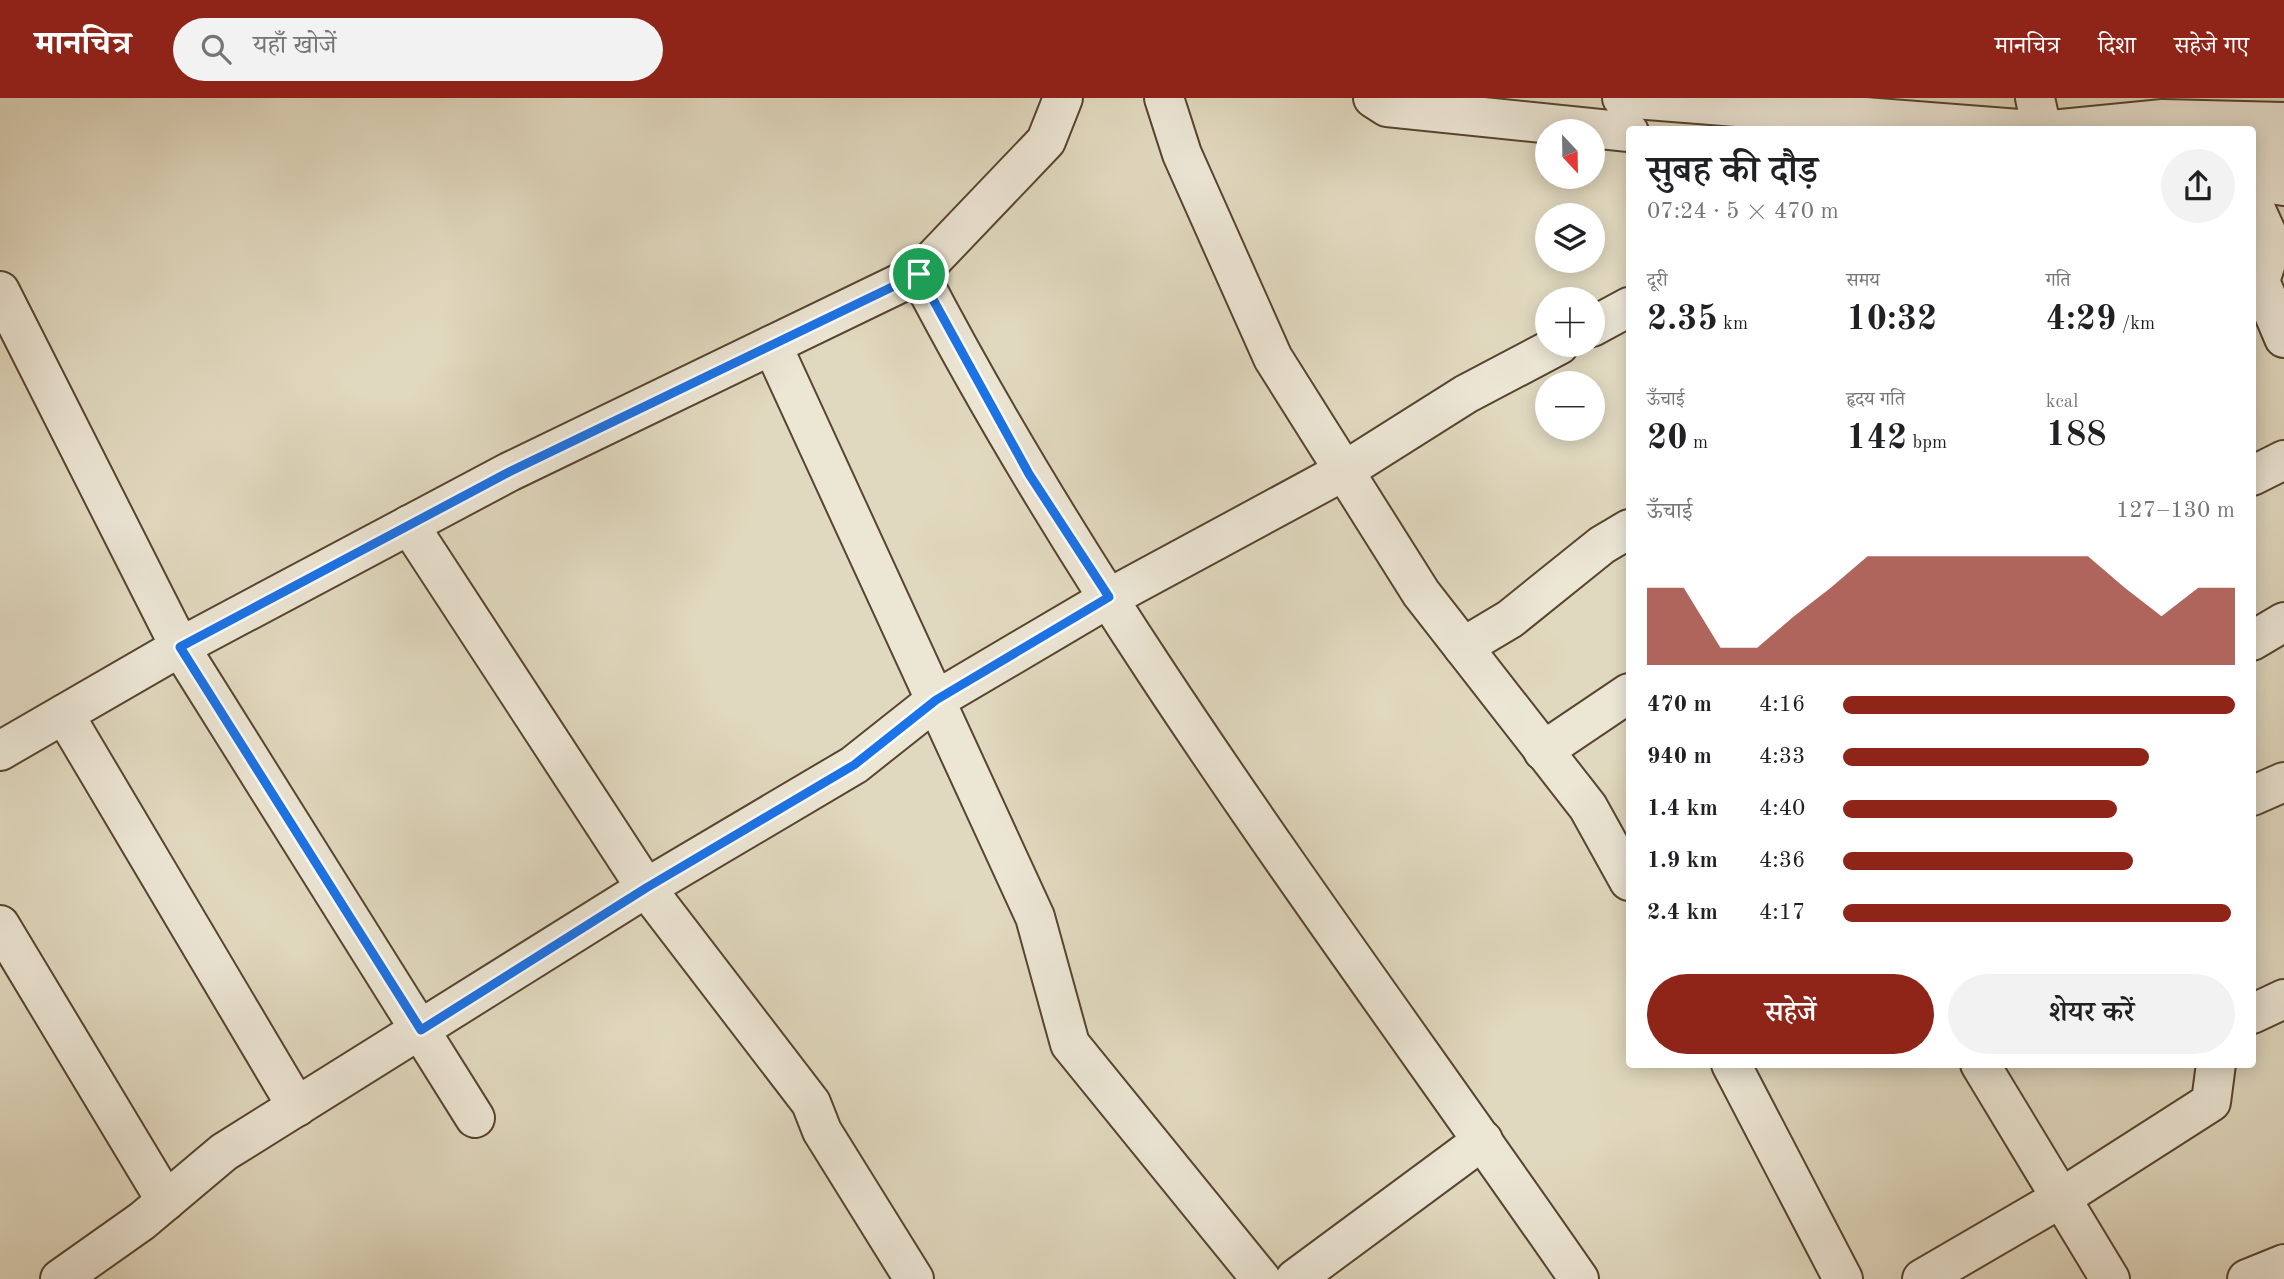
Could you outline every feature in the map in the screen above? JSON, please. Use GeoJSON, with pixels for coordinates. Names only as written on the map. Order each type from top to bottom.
{"type":"FeatureCollection","features":[{"type":"Feature","properties":{"kind":"street"},"geometry":{"type":"LineString","coordinates":[[0,751],[180,647],[509,472],[919,274],[1046,141],[1063,98]]}},
{"type":"Feature","properties":{"kind":"street"},"geometry":{"type":"LineString","coordinates":[[1164,98],[1182,154],[1273,358],[1421,593],[1588,807],[1626,876]]}},
{"type":"Feature","properties":{"kind":"street"},"geometry":{"type":"LineString","coordinates":[[1373,98],[1387,107],[1626,133]]}},
{"type":"Feature","properties":{"kind":"street"},"geometry":{"type":"LineString","coordinates":[[1622,98],[1807,104],[1997,126]]}},
{"type":"Feature","properties":{"kind":"street"},"geometry":{"type":"LineString","coordinates":[[2035,98],[2041,126]]}},
{"type":"Feature","properties":{"kind":"street"},"geometry":{"type":"LineString","coordinates":[[2092,126],[2163,119],[2284,122]]}},
{"type":"Feature","properties":{"kind":"street"},"geometry":{"type":"LineString","coordinates":[[2256,153],[2284,156]]}},
{"type":"Feature","properties":{"kind":"street"},"geometry":{"type":"LineString","coordinates":[[2256,182],[2284,186]]}},
{"type":"Feature","properties":{"kind":"street"},"geometry":{"type":"LineString","coordinates":[[2256,209],[2273,245],[2260,281],[2284,338]]}},
{"type":"Feature","properties":{"kind":"street"},"geometry":{"type":"LineString","coordinates":[[919,274],[1029,474],[1209,751],[1579,1279]]}},
{"type":"Feature","properties":{"kind":"street"},"geometry":{"type":"LineString","coordinates":[[0,291],[180,647],[475,1118]]}},
{"type":"Feature","properties":{"kind":"street"},"geometry":{"type":"LineString","coordinates":[[1605,320],[1626,309]]}},
{"type":"Feature","properties":{"kind":"street"},"geometry":{"type":"LineString","coordinates":[[772,345],[1035,918],[1070,1044],[1261,1279]]}},
{"type":"Feature","properties":{"kind":"street"},"geometry":{"type":"LineString","coordinates":[[60,1279],[166,1201],[224,1152],[646,888],[854,765],[936,700],[1109,597],[1343,471],[1466,394],[1536,357]]}},
{"type":"Feature","properties":{"kind":"street"},"geometry":{"type":"LineString","coordinates":[[2256,474],[2284,460]]}},
{"type":"Feature","properties":{"kind":"street"},"geometry":{"type":"LineString","coordinates":[[410,525],[646,888],[811,1103],[822,1131],[914,1279]]}},
{"type":"Feature","properties":{"kind":"street"},"geometry":{"type":"LineString","coordinates":[[1463,647],[1510,619],[1602,545],[1626,531]]}},
{"type":"Feature","properties":{"kind":"street"},"geometry":{"type":"LineString","coordinates":[[2256,639],[2284,622]]}},
{"type":"Feature","properties":{"kind":"street"},"geometry":{"type":"LineString","coordinates":[[1544,751],[1626,695]]}},
{"type":"Feature","properties":{"kind":"street"},"geometry":{"type":"LineString","coordinates":[[64,714],[297,1107]]}},
{"type":"Feature","properties":{"kind":"street"},"geometry":{"type":"LineString","coordinates":[[2256,794],[2284,782]]}},
{"type":"Feature","properties":{"kind":"street"},"geometry":{"type":"LineString","coordinates":[[0,925],[166,1201]]}},
{"type":"Feature","properties":{"kind":"street"},"geometry":{"type":"LineString","coordinates":[[2256,1012],[2284,999]]}},
{"type":"Feature","properties":{"kind":"street"},"geometry":{"type":"LineString","coordinates":[[1733,1068],[1843,1279]]}},
{"type":"Feature","properties":{"kind":"street"},"geometry":{"type":"LineString","coordinates":[[1982,1068],[2110,1279]]}},
{"type":"Feature","properties":{"kind":"street"},"geometry":{"type":"LineString","coordinates":[[1922,1279],[2061,1198],[2211,1102],[2215,1068]]}},
{"type":"Feature","properties":{"kind":"street"},"geometry":{"type":"LineString","coordinates":[[1295,1279],[1483,1140]]}},
{"type":"Feature","properties":{"kind":"street"},"geometry":{"type":"LineString","coordinates":[[2247,1279],[2284,1264]]}},
{"type":"Feature","properties":{"kind":"route"},"geometry":{"type":"LineString","coordinates":[[919,274],[966,365],[1029,474],[1109,597],[936,700],[854,765],[646,888],[421,1030],[180,647],[509,472],[919,274]]}}]}
